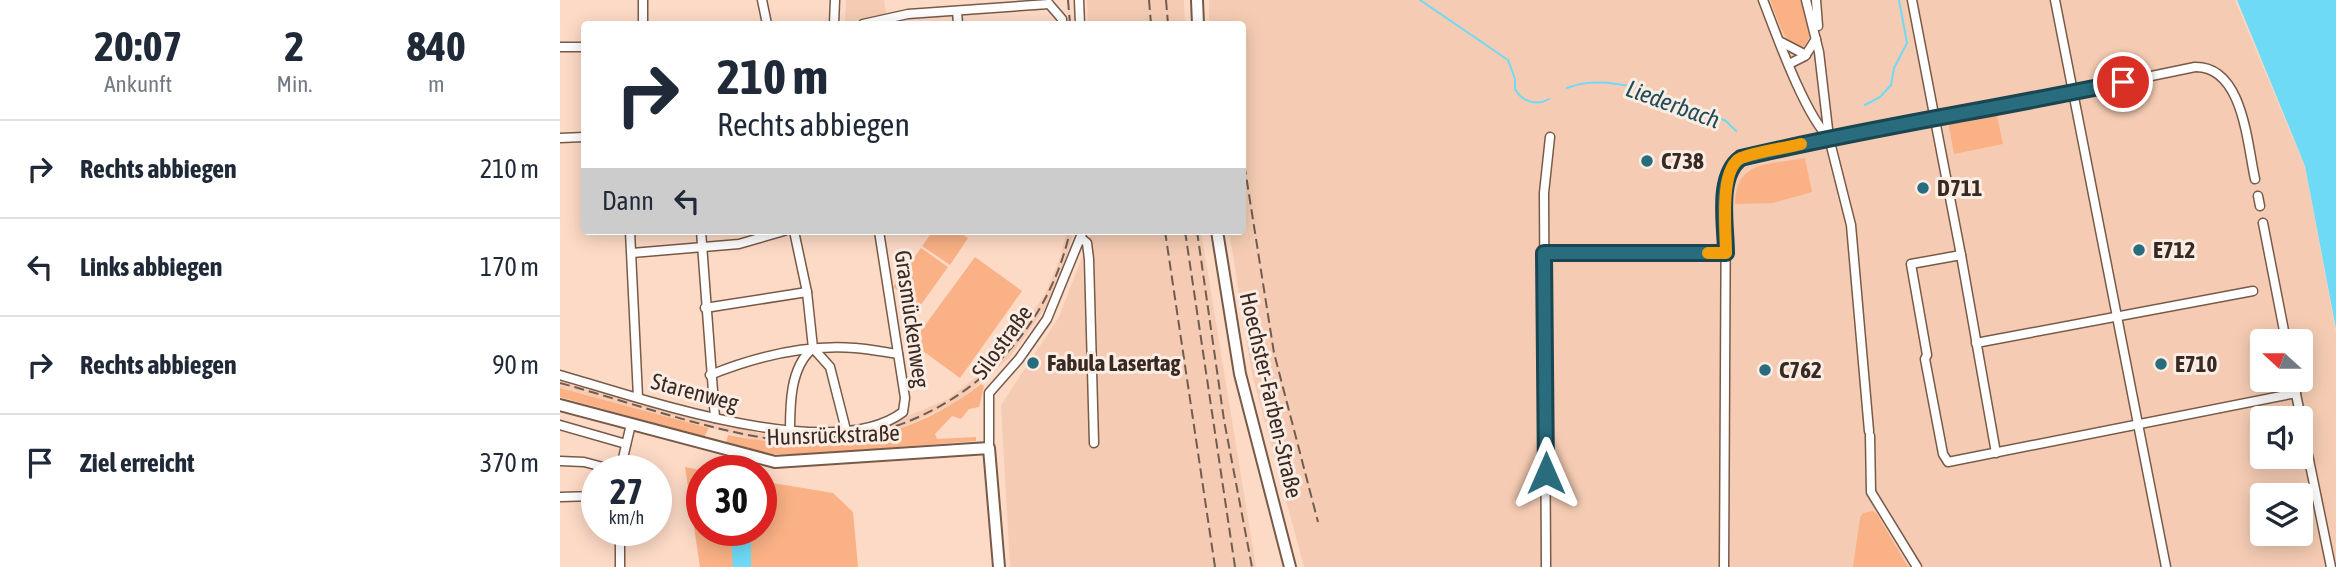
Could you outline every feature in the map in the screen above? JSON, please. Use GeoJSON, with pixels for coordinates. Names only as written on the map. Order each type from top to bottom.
{"type":"FeatureCollection","features":[{"type":"Feature","properties":{"kind":"main road"},"geometry":{"type":"LineString","coordinates":[[1197,0],[1198,21]]}},
{"type":"Feature","properties":{"kind":"main road","name":"Hoechster-Farben-Straße"},"geometry":{"type":"LineString","coordinates":[[1218,235],[1240,374],[1290,567]]}},
{"type":"Feature","properties":{"kind":"main road","name":"Hunsrückstraße"},"geometry":{"type":"LineString","coordinates":[[560,405],[775,462],[989,448]]}},
{"type":"Feature","properties":{"kind":"main road","name":"Silostraße"},"geometry":{"type":"LineString","coordinates":[[989,448],[999,567]]}},
{"type":"Feature","properties":{"kind":"street"},"geometry":{"type":"LineString","coordinates":[[643,0],[643,21]]}},
{"type":"Feature","properties":{"kind":"street"},"geometry":{"type":"LineString","coordinates":[[762,0],[766,21]]}},
{"type":"Feature","properties":{"kind":"street"},"geometry":{"type":"LineString","coordinates":[[834,21],[835,0]]}},
{"type":"Feature","properties":{"kind":"street"},"geometry":{"type":"LineString","coordinates":[[1079,0],[1080,21]]}},
{"type":"Feature","properties":{"kind":"street"},"geometry":{"type":"LineString","coordinates":[[1763,0],[1820,129],[1829,138]]}},
{"type":"Feature","properties":{"kind":"street"},"geometry":{"type":"LineString","coordinates":[[1789,64],[1806,55],[1817,38],[1806,0]]}},
{"type":"Feature","properties":{"kind":"street"},"geometry":{"type":"LineString","coordinates":[[1816,0],[1817,38],[1829,138],[1851,225],[1869,433],[1871,492],[1917,567]]}},
{"type":"Feature","properties":{"kind":"street"},"geometry":{"type":"LineString","coordinates":[[1912,0],[1996,453]]}},
{"type":"Feature","properties":{"kind":"street"},"geometry":{"type":"LineString","coordinates":[[2055,0],[2166,567]]}},
{"type":"Feature","properties":{"kind":"street"},"geometry":{"type":"LineString","coordinates":[[876,21],[908,14],[1049,2],[1062,21]]}},
{"type":"Feature","properties":{"kind":"street"},"geometry":{"type":"LineString","coordinates":[[957,10],[958,21]]}},
{"type":"Feature","properties":{"kind":"street"},"geometry":{"type":"LineString","coordinates":[[1779,40],[1791,50],[1806,55]]}},
{"type":"Feature","properties":{"kind":"street"},"geometry":{"type":"LineString","coordinates":[[560,47],[581,47]]}},
{"type":"Feature","properties":{"kind":"street"},"geometry":{"type":"LineString","coordinates":[[1724,567],[1726,186],[1736,162],[1829,138],[1934,121],[2194,67],[2216,70],[2230,88],[2239,110],[2255,179]]}},
{"type":"Feature","properties":{"kind":"street"},"geometry":{"type":"LineString","coordinates":[[560,138],[581,137]]}},
{"type":"Feature","properties":{"kind":"street"},"geometry":{"type":"LineString","coordinates":[[1546,567],[1544,253],[1545,165],[1550,137]]}},
{"type":"Feature","properties":{"kind":"street"},"geometry":{"type":"LineString","coordinates":[[2258,196],[2260,206]]}},
{"type":"Feature","properties":{"kind":"street"},"geometry":{"type":"LineString","coordinates":[[2263,223],[2284,329]]}},
{"type":"Feature","properties":{"kind":"street"},"geometry":{"type":"LineString","coordinates":[[630,235],[638,397]]}},
{"type":"Feature","properties":{"kind":"street"},"geometry":{"type":"LineString","coordinates":[[701,235],[715,418]]}},
{"type":"Feature","properties":{"kind":"street"},"geometry":{"type":"LineString","coordinates":[[632,253],[739,244],[770,235]]}},
{"type":"Feature","properties":{"kind":"street"},"geometry":{"type":"LineString","coordinates":[[795,235],[807,292],[813,348],[830,367],[846,430]]}},
{"type":"Feature","properties":{"kind":"street","name":"Grasmückenweg"},"geometry":{"type":"LineString","coordinates":[[880,235],[905,398],[903,412]]}},
{"type":"Feature","properties":{"kind":"street"},"geometry":{"type":"LineString","coordinates":[[1082,235],[1087,243],[1089,259],[1094,443]]}},
{"type":"Feature","properties":{"kind":"street","name":"Silostraße"},"geometry":{"type":"LineString","coordinates":[[989,448],[989,393],[1019,359],[1046,319],[1082,235]]}},
{"type":"Feature","properties":{"kind":"street"},"geometry":{"type":"LineString","coordinates":[[1544,253],[1726,253]]}},
{"type":"Feature","properties":{"kind":"street"},"geometry":{"type":"LineString","coordinates":[[1961,255],[1911,264],[1927,355],[1925,359],[1943,454],[1948,462],[2295,393],[2298,406]]}},
{"type":"Feature","properties":{"kind":"street"},"geometry":{"type":"LineString","coordinates":[[1976,343],[2253,291]]}},
{"type":"Feature","properties":{"kind":"street"},"geometry":{"type":"LineString","coordinates":[[705,308],[807,292]]}},
{"type":"Feature","properties":{"kind":"street"},"geometry":{"type":"LineString","coordinates":[[790,431],[790,395],[805,357],[813,348]]}},
{"type":"Feature","properties":{"kind":"street"},"geometry":{"type":"LineString","coordinates":[[710,375],[745,362],[813,348],[853,348],[898,354]]}},
{"type":"Feature","properties":{"kind":"street","name":"Starenweg"},"geometry":{"type":"LineString","coordinates":[[560,376],[715,418],[790,431],[846,430],[892,421],[903,412]]}},
{"type":"Feature","properties":{"kind":"street"},"geometry":{"type":"LineString","coordinates":[[560,425],[626,444]]}},
{"type":"Feature","properties":{"kind":"street"},"geometry":{"type":"LineString","coordinates":[[623,455],[631,425]]}},
{"type":"Feature","properties":{"kind":"street"},"geometry":{"type":"LineString","coordinates":[[560,461],[581,462]]}},
{"type":"Feature","properties":{"kind":"street"},"geometry":{"type":"LineString","coordinates":[[2311,469],[2331,567]]}},
{"type":"Feature","properties":{"kind":"street"},"geometry":{"type":"LineString","coordinates":[[560,497],[581,496]]}},
{"type":"Feature","properties":{"kind":"street"},"geometry":{"type":"LineString","coordinates":[[620,546],[620,567]]}},
{"type":"Feature","properties":{"kind":"shaded area"},"geometry":{"type":"Polygon","coordinates":[[[846,0],[884,0],[886,14],[845,21],[846,0]]]}},
{"type":"Feature","properties":{"kind":"shaded area"},"geometry":{"type":"Polygon","coordinates":[[[1087,0],[1184,0],[1185,21],[1088,21],[1087,0]]]}},
{"type":"Feature","properties":{"kind":"shaded area"},"geometry":{"type":"Polygon","coordinates":[[[1209,0],[2235,0],[2305,167],[2336,332],[2336,567],[1304,567],[1252,374],[1230,235],[1246,235],[1246,21],[1209,21],[1209,0]]]}},
{"type":"Feature","properties":{"kind":"shaded area"},"geometry":{"type":"Polygon","coordinates":[[[1770,0],[1802,0],[1810,30],[1810,36],[1803,47],[1796,46],[1786,37],[1770,0]]]}},
{"type":"Feature","properties":{"kind":"shaded area"},"geometry":{"type":"Polygon","coordinates":[[[1996,111],[2003,144],[1954,154],[1948,121],[1996,111]]]}},
{"type":"Feature","properties":{"kind":"shaded area"},"geometry":{"type":"Polygon","coordinates":[[[1805,158],[1812,192],[1773,203],[1735,204],[1741,179],[1748,172],[1768,164],[1805,158]]]}},
{"type":"Feature","properties":{"kind":"shaded area"},"geometry":{"type":"Polygon","coordinates":[[[930,235],[963,235],[968,238],[950,265],[922,246],[930,235]]]}},
{"type":"Feature","properties":{"kind":"shaded area"},"geometry":{"type":"Polygon","coordinates":[[[1066,235],[1073,235],[1061,274],[1046,307],[1009,358],[959,401],[887,435],[837,443],[756,440],[560,388],[560,380],[759,433],[815,438],[870,432],[948,399],[985,370],[1011,342],[1044,296],[1060,258],[1066,235]]]}},
{"type":"Feature","properties":{"kind":"shaded area"},"geometry":{"type":"Polygon","coordinates":[[[1090,235],[1202,235],[1256,567],[1010,567],[1001,405],[1059,317],[1090,235]]]}},
{"type":"Feature","properties":{"kind":"shaded area"},"geometry":{"type":"Polygon","coordinates":[[[921,248],[948,267],[920,306],[893,287],[921,248]]]}},
{"type":"Feature","properties":{"kind":"shaded area"},"geometry":{"type":"Polygon","coordinates":[[[975,257],[1022,291],[960,378],[912,343],[975,257]]]}},
{"type":"Feature","properties":{"kind":"shaded area"},"geometry":{"type":"Polygon","coordinates":[[[981,384],[984,386],[979,407],[969,409],[961,419],[952,416],[935,434],[937,439],[976,437],[976,441],[798,455],[772,454],[726,443],[728,435],[796,443],[861,439],[922,420],[981,384]]]}},
{"type":"Feature","properties":{"kind":"shaded area"},"geometry":{"type":"Polygon","coordinates":[[[560,388],[709,428],[704,437],[560,397],[560,388]]]}},
{"type":"Feature","properties":{"kind":"shaded area"},"geometry":{"type":"Polygon","coordinates":[[[777,484],[833,493],[853,512],[858,567],[700,567],[697,546],[777,546],[777,484]]]}},
{"type":"Feature","properties":{"kind":"shaded area"},"geometry":{"type":"Polygon","coordinates":[[[1873,511],[1908,567],[1853,567],[1860,518],[1863,513],[1873,511]]]}},
{"type":"Feature","properties":{"kind":"water"},"geometry":{"type":"Polygon","coordinates":[[[2237,0],[2336,0],[2336,329],[2305,166],[2237,0]]]}},
{"type":"Feature","properties":{"kind":"water"},"geometry":{"type":"Polygon","coordinates":[[[732,546],[751,546],[751,567],[733,567],[732,546]]]}},
{"type":"Feature","properties":{"kind":"waterway","name":"Liederbach"},"geometry":{"type":"LineString","coordinates":[[1420,0],[1508,60],[1515,79],[1515,89],[1522,97],[1535,102],[1549,99]]}},
{"type":"Feature","properties":{"kind":"waterway","name":"Liederbach"},"geometry":{"type":"LineString","coordinates":[[1865,105],[1880,97],[1891,85],[1894,68],[1907,43],[1899,0]]}},
{"type":"Feature","properties":{"kind":"waterway","name":"Liederbach"},"geometry":{"type":"LineString","coordinates":[[1567,88],[1585,83],[1626,85],[1726,121],[1736,131]]}},
{"type":"Feature","properties":{"kind":"railway"},"geometry":{"type":"LineString","coordinates":[[1068,0],[1070,21]]}},
{"type":"Feature","properties":{"kind":"railway"},"geometry":{"type":"LineString","coordinates":[[1149,0],[1151,21]]}},
{"type":"Feature","properties":{"kind":"railway"},"geometry":{"type":"LineString","coordinates":[[1166,0],[1168,21]]}},
{"type":"Feature","properties":{"kind":"railway"},"geometry":{"type":"LineString","coordinates":[[1246,175],[1274,353],[1318,522]]}},
{"type":"Feature","properties":{"kind":"railway"},"geometry":{"type":"LineString","coordinates":[[560,383],[684,419],[759,437],[812,441],[863,435],[912,420],[956,396],[995,365],[1028,326],[1054,281],[1069,235]]}},
{"type":"Feature","properties":{"kind":"railway"},"geometry":{"type":"LineString","coordinates":[[1166,235],[1215,567]]}},
{"type":"Feature","properties":{"kind":"railway"},"geometry":{"type":"LineString","coordinates":[[1186,235],[1235,567]]}},
{"type":"Feature","properties":{"kind":"railway"},"geometry":{"type":"LineString","coordinates":[[1198,235],[1224,420],[1252,567]]}},
{"type":"Feature","properties":{"kind":"slow traffic"},"geometry":{"type":"LineString","coordinates":[[1708,253],[1726,253],[1726,186],[1732,166],[1741,158],[1801,144]]}},
{"type":"Feature","properties":{"kind":"place","name":"C738"},"geometry":{"type":"Point","coordinates":[1647,161]}},
{"type":"Feature","properties":{"kind":"place","name":"D711"},"geometry":{"type":"Point","coordinates":[1923,188]}},
{"type":"Feature","properties":{"kind":"place","name":"E712"},"geometry":{"type":"Point","coordinates":[2139,250]}},
{"type":"Feature","properties":{"kind":"place","name":"Fabula Lasertag"},"geometry":{"type":"Point","coordinates":[1033,363]}},
{"type":"Feature","properties":{"kind":"place","name":"E710"},"geometry":{"type":"Point","coordinates":[2161,364]}},
{"type":"Feature","properties":{"kind":"place","name":"C762"},"geometry":{"type":"Point","coordinates":[1765,370]}},
{"type":"Feature","properties":{"kind":"route"},"geometry":{"type":"LineString","coordinates":[[1546,473],[1547,280],[1544,253],[1726,253],[1726,186],[1732,166],[1741,158],[1894,125],[1934,121],[2123,82]]}}]}
